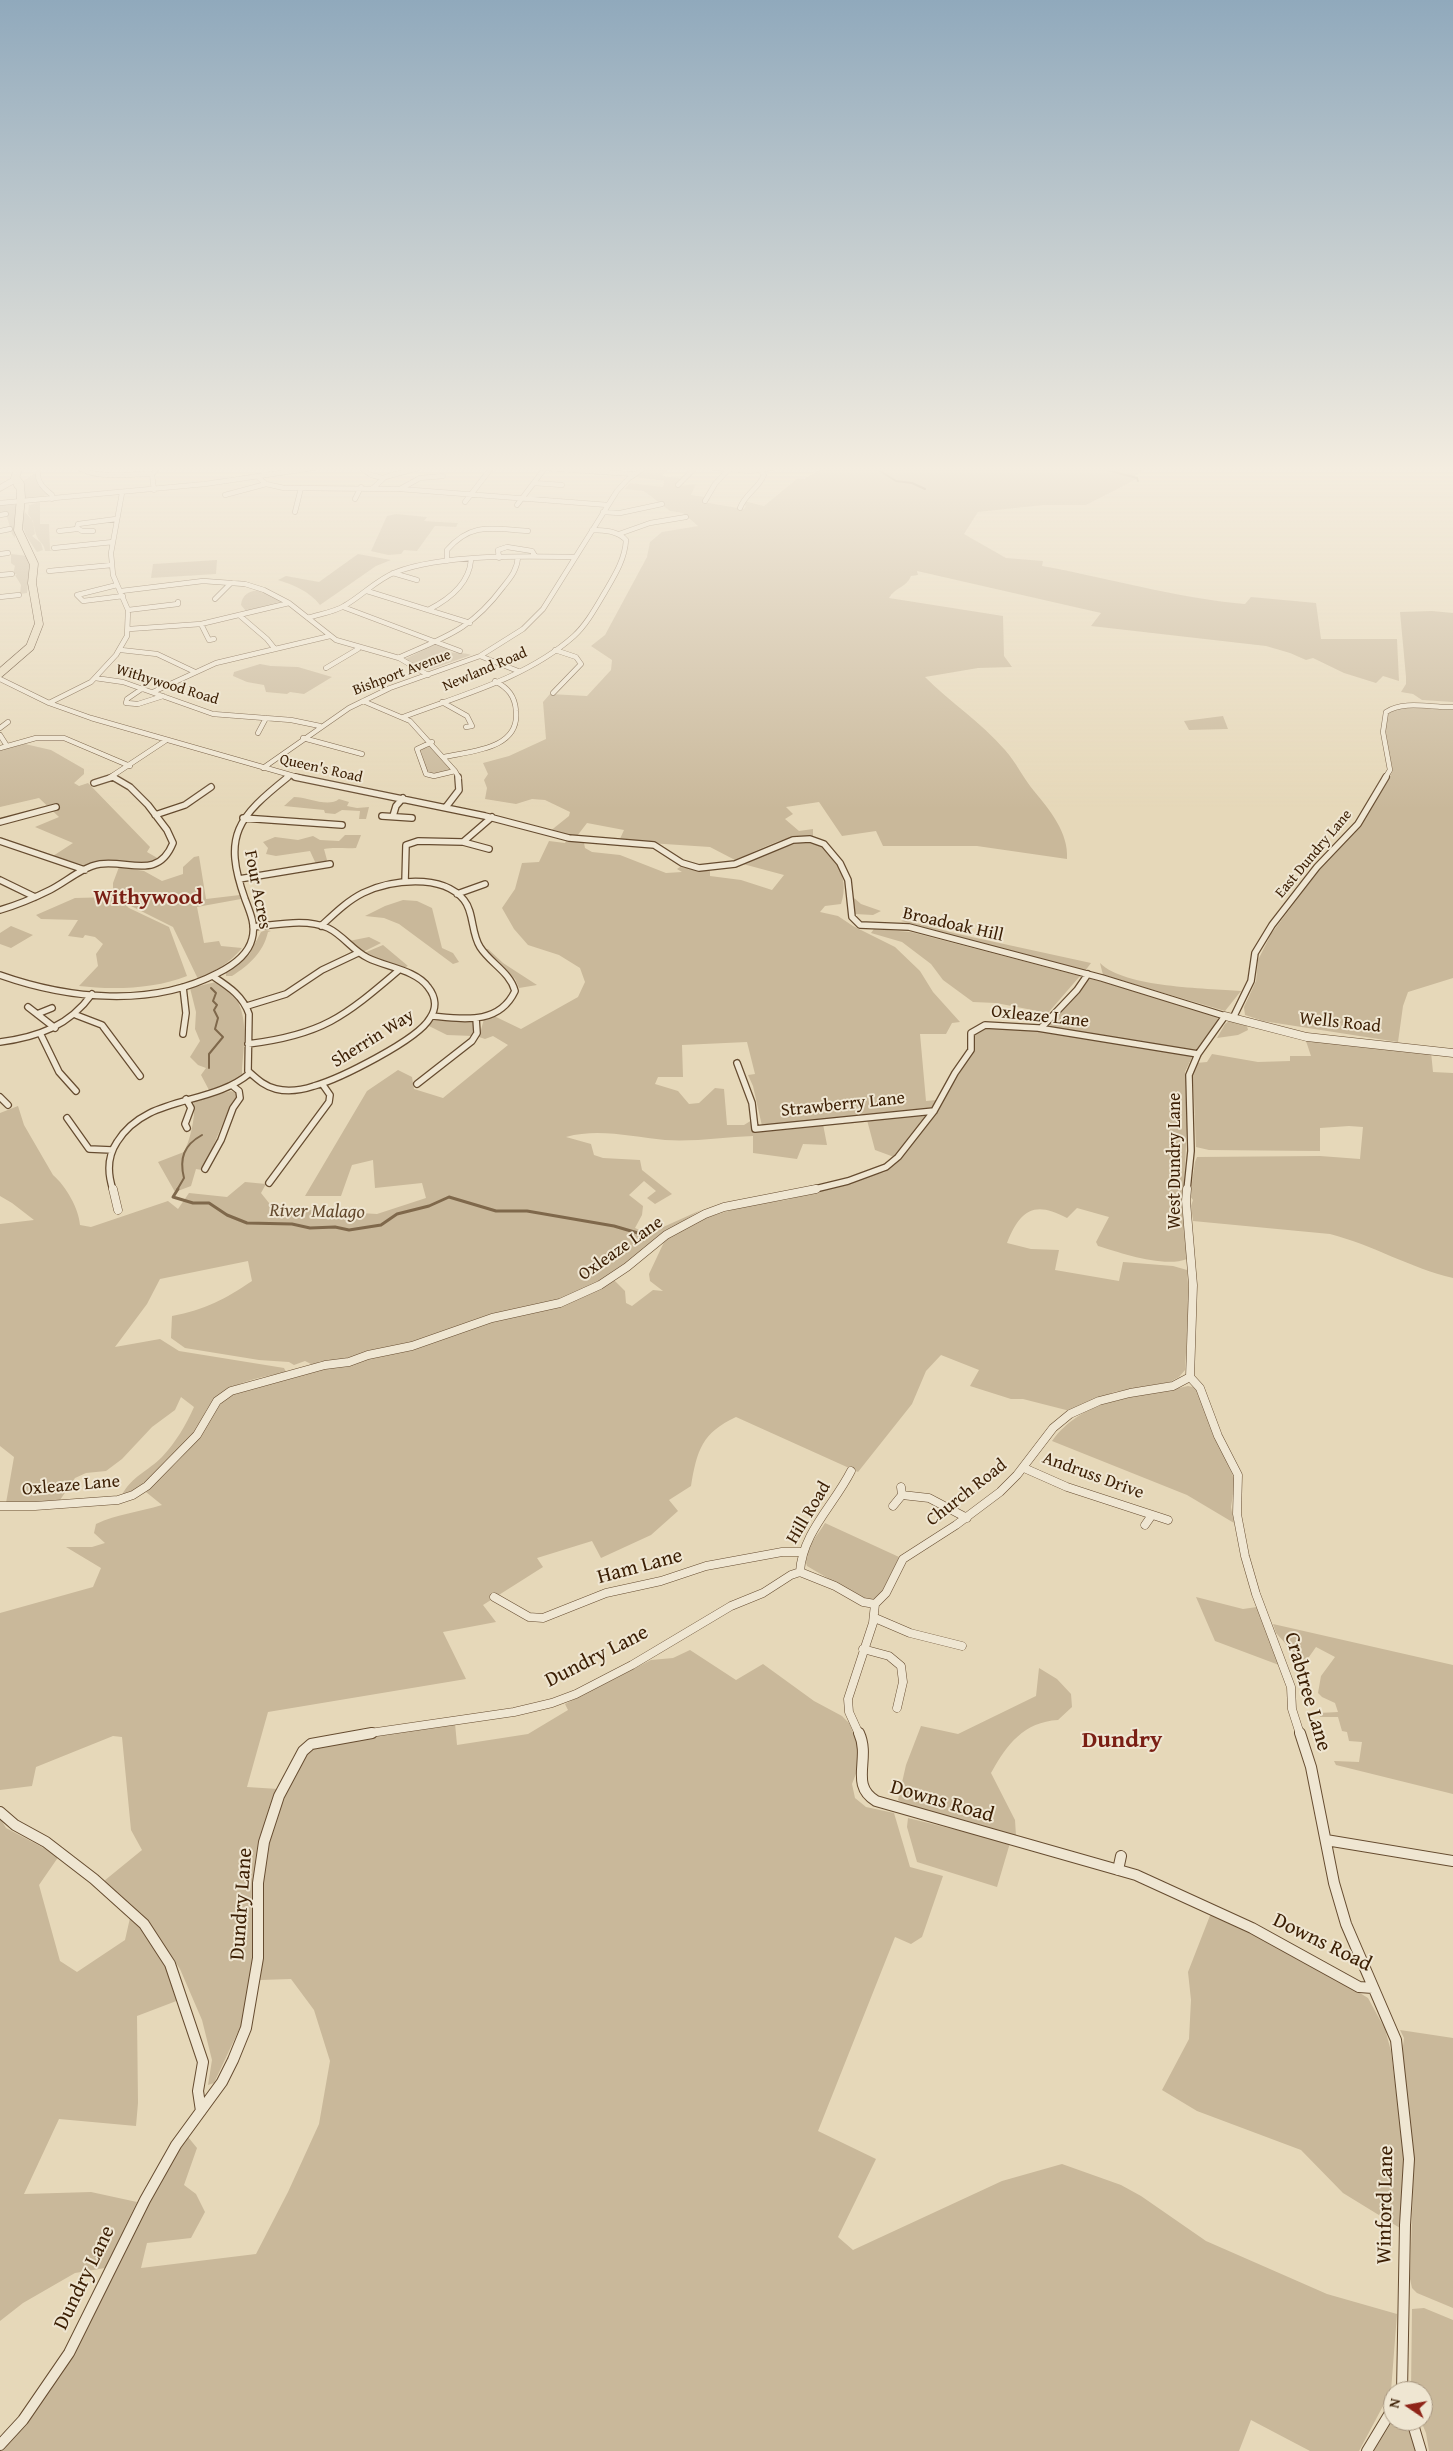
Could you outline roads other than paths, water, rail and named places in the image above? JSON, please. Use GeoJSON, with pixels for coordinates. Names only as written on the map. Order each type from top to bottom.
{"type":"FeatureCollection","features":[{"type":"Feature","properties":{"kind":"highway"},"geometry":{"type":"LineString","coordinates":[[0,672],[30,647],[38,632],[39,619],[33,587],[35,580]]}},
{"type":"Feature","properties":{"kind":"street"},"geometry":{"type":"LineString","coordinates":[[49,703],[81,688],[95,678],[120,650],[129,629],[128,610],[117,580]]}},
{"type":"Feature","properties":{"kind":"street"},"geometry":{"type":"LineString","coordinates":[[308,618],[343,607],[382,580]]}},
{"type":"Feature","properties":{"kind":"street"},"geometry":{"type":"LineString","coordinates":[[428,610],[449,597],[463,580]]}},
{"type":"Feature","properties":{"kind":"street"},"geometry":{"type":"LineString","coordinates":[[398,658],[436,642],[470,623],[489,606],[508,580]]}},
{"type":"Feature","properties":{"kind":"street","name":"Bishport Avenue"},"geometry":{"type":"LineString","coordinates":[[263,768],[320,726],[363,700],[480,656],[512,638],[534,619],[560,580]]}},
{"type":"Feature","properties":{"kind":"street","name":"Newland Road"},"geometry":{"type":"LineString","coordinates":[[403,717],[518,671],[555,650],[583,626],[609,580]]}},
{"type":"Feature","properties":{"kind":"street"},"geometry":{"type":"LineString","coordinates":[[118,585],[77,595],[79,600],[83,600],[182,582],[231,583],[268,591],[289,603],[330,636],[358,649],[398,658],[428,675]]}},
{"type":"Feature","properties":{"kind":"street"},"geometry":{"type":"LineString","coordinates":[[215,599],[231,583]]}},
{"type":"Feature","properties":{"kind":"street"},"geometry":{"type":"LineString","coordinates":[[367,591],[395,597],[470,623]]}},
{"type":"Feature","properties":{"kind":"street"},"geometry":{"type":"LineString","coordinates":[[0,597],[19,595]]}},
{"type":"Feature","properties":{"kind":"street"},"geometry":{"type":"LineString","coordinates":[[129,629],[201,624],[289,603]]}},
{"type":"Feature","properties":{"kind":"street"},"geometry":{"type":"LineString","coordinates":[[128,610],[178,604]]}},
{"type":"Feature","properties":{"kind":"street"},"geometry":{"type":"LineString","coordinates":[[343,607],[460,651]]}},
{"type":"Feature","properties":{"kind":"street"},"geometry":{"type":"LineString","coordinates":[[239,615],[275,649]]}},
{"type":"Feature","properties":{"kind":"street"},"geometry":{"type":"LineString","coordinates":[[201,624],[209,640]]}},
{"type":"Feature","properties":{"kind":"street"},"geometry":{"type":"LineString","coordinates":[[153,692],[194,672],[236,657],[330,636]]}},
{"type":"Feature","properties":{"kind":"street"},"geometry":{"type":"LineString","coordinates":[[326,668],[358,649]]}},
{"type":"Feature","properties":{"kind":"street"},"geometry":{"type":"LineString","coordinates":[[120,650],[157,654],[194,672]]}},
{"type":"Feature","properties":{"kind":"street"},"geometry":{"type":"LineString","coordinates":[[553,693],[564,688],[581,664],[576,657],[555,650]]}},
{"type":"Feature","properties":{"kind":"street"},"geometry":{"type":"LineString","coordinates":[[480,656],[518,671]]}},
{"type":"Feature","properties":{"kind":"street","name":"Withywood Road"},"geometry":{"type":"LineString","coordinates":[[95,678],[119,681],[143,688],[213,714],[266,718],[320,726]]}},
{"type":"Feature","properties":{"kind":"street","name":"Queen's Road"},"geometry":{"type":"LineString","coordinates":[[0,679],[49,703],[91,718],[289,776],[492,817],[569,838],[611,843],[647,844]]}},
{"type":"Feature","properties":{"kind":"street"},"geometry":{"type":"LineString","coordinates":[[444,757],[493,745],[506,738],[515,728],[517,723],[514,694],[505,686],[495,681]]}},
{"type":"Feature","properties":{"kind":"street"},"geometry":{"type":"LineString","coordinates":[[143,688],[126,702],[138,704],[163,696]]}},
{"type":"Feature","properties":{"kind":"street"},"geometry":{"type":"LineString","coordinates":[[363,700],[403,717],[417,726],[455,771],[460,778],[460,789],[455,799],[446,807]]}},
{"type":"Feature","properties":{"kind":"street"},"geometry":{"type":"LineString","coordinates":[[442,702],[467,716],[472,726]]}},
{"type":"Feature","properties":{"kind":"street","name":"East Dundry Lane"},"geometry":{"type":"LineString","coordinates":[[1229,1017],[1251,981],[1256,953],[1272,925],[1317,867],[1358,824],[1390,770],[1383,732],[1386,712],[1396,705],[1422,708],[1453,707]]}},
{"type":"Feature","properties":{"kind":"street"},"geometry":{"type":"LineString","coordinates":[[264,733],[255,733],[266,718]]}},
{"type":"Feature","properties":{"kind":"street"},"geometry":{"type":"LineString","coordinates":[[0,728],[8,722]]}},
{"type":"Feature","properties":{"kind":"street"},"geometry":{"type":"LineString","coordinates":[[0,735],[7,746]]}},
{"type":"Feature","properties":{"kind":"street"},"geometry":{"type":"LineString","coordinates":[[0,748],[43,738],[64,738],[73,740],[110,760],[130,766]]}},
{"type":"Feature","properties":{"kind":"street"},"geometry":{"type":"LineString","coordinates":[[303,738],[362,754]]}},
{"type":"Feature","properties":{"kind":"street"},"geometry":{"type":"LineString","coordinates":[[94,783],[113,777],[130,766],[144,753],[165,741]]}},
{"type":"Feature","properties":{"kind":"street"},"geometry":{"type":"LineString","coordinates":[[432,742],[416,749],[426,774],[434,776],[455,771]]}},
{"type":"Feature","properties":{"kind":"street","name":"Four Acres"},"geometry":{"type":"LineString","coordinates":[[0,975],[25,984],[92,994],[148,993],[183,987],[214,977],[245,952],[253,936],[253,927],[239,879],[233,847],[237,831],[243,818],[256,803],[289,776]]}},
{"type":"Feature","properties":{"kind":"street"},"geometry":{"type":"LineString","coordinates":[[0,910],[35,897],[85,870],[101,864],[139,867],[151,865],[170,852],[173,843],[172,838],[155,815],[130,787],[113,777]]}},
{"type":"Feature","properties":{"kind":"street"},"geometry":{"type":"LineString","coordinates":[[155,815],[185,805],[211,787]]}},
{"type":"Feature","properties":{"kind":"street"},"geometry":{"type":"LineString","coordinates":[[393,816],[396,806],[403,798]]}},
{"type":"Feature","properties":{"kind":"street"},"geometry":{"type":"LineString","coordinates":[[0,822],[56,807]]}},
{"type":"Feature","properties":{"kind":"street"},"geometry":{"type":"LineString","coordinates":[[382,816],[412,818]]}},
{"type":"Feature","properties":{"kind":"street"},"geometry":{"type":"LineString","coordinates":[[463,842],[492,817]]}},
{"type":"Feature","properties":{"kind":"street"},"geometry":{"type":"LineString","coordinates":[[243,818],[342,825]]}},
{"type":"Feature","properties":{"kind":"street","name":"Broadoak Hill"},"geometry":{"type":"LineString","coordinates":[[647,844],[662,847],[680,863],[706,868],[735,865],[753,859],[797,838],[813,839],[826,845],[846,875],[850,889],[849,909],[852,919],[860,925],[908,927],[1088,974],[1229,1017]]}},
{"type":"Feature","properties":{"kind":"street"},"geometry":{"type":"LineString","coordinates":[[0,841],[85,870]]}},
{"type":"Feature","properties":{"kind":"street"},"geometry":{"type":"LineString","coordinates":[[404,882],[405,848],[408,844],[418,841],[463,842],[489,849]]}},
{"type":"Feature","properties":{"kind":"street"},"geometry":{"type":"LineString","coordinates":[[239,879],[330,864]]}},
{"type":"Feature","properties":{"kind":"street"},"geometry":{"type":"LineString","coordinates":[[0,880],[35,897]]}},
{"type":"Feature","properties":{"kind":"street"},"geometry":{"type":"LineString","coordinates":[[320,926],[362,893],[384,885],[404,882],[433,885],[457,894],[467,905],[471,930],[478,945],[488,958],[512,980],[515,988],[514,996],[506,1006],[490,1015],[476,1018],[432,1016]]}},
{"type":"Feature","properties":{"kind":"street"},"geometry":{"type":"LineString","coordinates":[[457,894],[485,883]]}},
{"type":"Feature","properties":{"kind":"street","name":"Sherrin Way"},"geometry":{"type":"LineString","coordinates":[[250,1073],[261,1083],[278,1088],[300,1089],[323,1085],[344,1075],[419,1031],[432,1016],[435,999],[428,986],[418,978],[358,952],[333,931],[320,926],[294,922],[253,927]]}},
{"type":"Feature","properties":{"kind":"street"},"geometry":{"type":"LineString","coordinates":[[247,1006],[286,994],[322,970],[358,952]]}},
{"type":"Feature","properties":{"kind":"street"},"geometry":{"type":"LineString","coordinates":[[248,1044],[291,1038],[325,1027],[348,1013],[399,970]]}},
{"type":"Feature","properties":{"kind":"street"},"geometry":{"type":"LineString","coordinates":[[1041,1028],[1077,990],[1088,974]]}},
{"type":"Feature","properties":{"kind":"street"},"geometry":{"type":"LineString","coordinates":[[118,1210],[109,1175],[112,1150],[123,1132],[137,1121],[170,1104],[234,1087],[250,1073],[247,1067],[249,1014],[247,1006],[240,995],[214,977]]}},
{"type":"Feature","properties":{"kind":"street"},"geometry":{"type":"LineString","coordinates":[[183,987],[186,1000],[183,1034]]}},
{"type":"Feature","properties":{"kind":"street"},"geometry":{"type":"LineString","coordinates":[[0,1042],[55,1028],[76,1015],[92,994]]}},
{"type":"Feature","properties":{"kind":"street"},"geometry":{"type":"LineString","coordinates":[[28,1006],[55,1028]]}},
{"type":"Feature","properties":{"kind":"street"},"geometry":{"type":"LineString","coordinates":[[37,1014],[52,1008]]}},
{"type":"Feature","properties":{"kind":"street"},"geometry":{"type":"LineString","coordinates":[[76,1015],[102,1025],[140,1076]]}},
{"type":"Feature","properties":{"kind":"street","name":"Wells Road"},"geometry":{"type":"LineString","coordinates":[[1229,1017],[1272,1030],[1308,1037],[1411,1046],[1453,1053]]}},
{"type":"Feature","properties":{"kind":"street","name":"West Dundry Lane"},"geometry":{"type":"LineString","coordinates":[[1190,1377],[1193,1285],[1186,1201],[1191,1151],[1189,1075],[1198,1054],[1229,1017]]}},
{"type":"Feature","properties":{"kind":"street"},"geometry":{"type":"LineString","coordinates":[[418,1084],[472,1041],[477,1033],[476,1018]]}},
{"type":"Feature","properties":{"kind":"street","name":"Oxleaze Lane"},"geometry":{"type":"LineString","coordinates":[[0,1506],[35,1506],[118,1500],[133,1495],[148,1486],[197,1436],[217,1401],[231,1392],[325,1364],[349,1362],[368,1355],[412,1346],[492,1318],[527,1312],[581,1295],[627,1267],[666,1235],[705,1214],[724,1207],[784,1197],[848,1181],[886,1167],[898,1157],[934,1111],[970,1050],[971,1033],[975,1029],[989,1024],[1041,1028],[1198,1054]]}},
{"type":"Feature","properties":{"kind":"street"},"geometry":{"type":"LineString","coordinates":[[40,1033],[48,1046],[52,1060],[66,1082],[76,1091]]}},
{"type":"Feature","properties":{"kind":"street","name":"Strawberry Lane"},"geometry":{"type":"LineString","coordinates":[[737,1063],[752,1103],[755,1129],[934,1111]]}},
{"type":"Feature","properties":{"kind":"street"},"geometry":{"type":"LineString","coordinates":[[423,1079],[431,1082]]}},
{"type":"Feature","properties":{"kind":"street"},"geometry":{"type":"LineString","coordinates":[[58,1085],[66,1082]]}},
{"type":"Feature","properties":{"kind":"street"},"geometry":{"type":"LineString","coordinates":[[279,1181],[270,1181],[329,1102],[330,1095],[323,1085]]}},
{"type":"Feature","properties":{"kind":"street"},"geometry":{"type":"LineString","coordinates":[[205,1169],[221,1140],[233,1108],[240,1098],[240,1091],[234,1087]]}},
{"type":"Feature","properties":{"kind":"street"},"geometry":{"type":"LineString","coordinates":[[0,1097],[8,1105]]}},
{"type":"Feature","properties":{"kind":"street"},"geometry":{"type":"LineString","coordinates":[[186,1099],[191,1108],[185,1124],[187,1128]]}},
{"type":"Feature","properties":{"kind":"street"},"geometry":{"type":"LineString","coordinates":[[67,1118],[89,1149],[112,1150]]}},
{"type":"Feature","properties":{"kind":"street","name":"Church Road"},"geometry":{"type":"LineString","coordinates":[[875,1604],[881,1600],[908,1554],[967,1518],[1000,1492],[1024,1468],[1049,1434],[1070,1415],[1096,1402],[1178,1384],[1190,1377]]}},
{"type":"Feature","properties":{"kind":"street","name":"Crabtree Lane"},"geometry":{"type":"LineString","coordinates":[[1190,1377],[1200,1388],[1218,1436],[1238,1475],[1237,1514],[1244,1556],[1256,1594],[1291,1687],[1292,1709],[1310,1767],[1346,1924],[1388,2022]]}},
{"type":"Feature","properties":{"kind":"street","name":"Andruss Drive"},"geometry":{"type":"LineString","coordinates":[[1024,1468],[1067,1487],[1168,1520]]}},
{"type":"Feature","properties":{"kind":"street","name":"Hill Road"},"geometry":{"type":"LineString","coordinates":[[800,1572],[802,1552],[852,1471]]}},
{"type":"Feature","properties":{"kind":"street"},"geometry":{"type":"LineString","coordinates":[[893,1506],[902,1491],[928,1498],[967,1518]]}},
{"type":"Feature","properties":{"kind":"street","name":"Andruss Drive"},"geometry":{"type":"LineString","coordinates":[[1145,1525],[1152,1515]]}},
{"type":"Feature","properties":{"kind":"street","name":"Ham Lane"},"geometry":{"type":"LineString","coordinates":[[494,1597],[529,1617],[543,1618],[606,1593],[661,1581],[706,1566],[782,1552],[802,1552]]}},
{"type":"Feature","properties":{"kind":"street"},"geometry":{"type":"LineString","coordinates":[[800,1572],[835,1586],[863,1602],[875,1604]]}},
{"type":"Feature","properties":{"kind":"street","name":"Dundry Lane"},"geometry":{"type":"LineString","coordinates":[[0,2445],[23,2420],[69,2353],[144,2200],[176,2145],[222,2082],[246,2028],[258,1958],[258,1883],[264,1842],[280,1796],[303,1751],[311,1744],[328,1738],[514,1712],[560,1700],[576,1694],[632,1665],[731,1606],[763,1593],[791,1575],[800,1572]]}},
{"type":"Feature","properties":{"kind":"street","name":"Downs Road"},"geometry":{"type":"LineString","coordinates":[[875,1604],[875,1618],[848,1699],[848,1709],[862,1737],[864,1748],[861,1783],[866,1797],[872,1802],[1118,1870],[1160,1886],[1252,1928],[1359,1987],[1373,1988]]}},
{"type":"Feature","properties":{"kind":"street"},"geometry":{"type":"LineString","coordinates":[[875,1618],[910,1633],[953,1639],[962,1646]]}},
{"type":"Feature","properties":{"kind":"street"},"geometry":{"type":"LineString","coordinates":[[863,1650],[891,1656],[904,1672],[905,1681],[897,1708]]}},
{"type":"Feature","properties":{"kind":"street"},"geometry":{"type":"LineString","coordinates":[[0,1812],[15,1825],[46,1842],[94,1879],[144,1924],[170,1964],[203,2062],[198,2091],[201,2111]]}},
{"type":"Feature","properties":{"kind":"street"},"geometry":{"type":"LineString","coordinates":[[1326,1840],[1453,1862]]}},
{"type":"Feature","properties":{"kind":"street"},"geometry":{"type":"LineString","coordinates":[[1118,1870],[1121,1856]]}},
{"type":"Feature","properties":{"kind":"street","name":"Winford Lane"},"geometry":{"type":"LineString","coordinates":[[1388,2022],[1396,2040],[1409,2159],[1405,2225],[1402,2381]]}},
{"type":"Feature","properties":{"kind":"street"},"geometry":{"type":"LineString","coordinates":[[1367,2451],[1383,2425]]}},
{"type":"Feature","properties":{"kind":"street"},"geometry":{"type":"LineString","coordinates":[[1415,2431],[1421,2451]]}},
{"type":"Feature","properties":{"kind":"waterway","name":"River Malago"},"geometry":{"type":"LineString","coordinates":[[209,1068],[209,1054],[223,1037],[215,1029],[218,1018],[214,1010],[217,1005],[213,1001],[216,993],[211,988]]}},
{"type":"Feature","properties":{"kind":"waterway","name":"River Malago"},"geometry":{"type":"LineString","coordinates":[[177,1190],[184,1178],[182,1164],[184,1153],[191,1143],[202,1135]]}},
{"type":"Feature","properties":{"kind":"waterway","name":"River Malago"},"geometry":{"type":"LineString","coordinates":[[178,1189],[173,1197],[193,1203],[209,1203],[227,1215],[247,1223],[292,1224],[310,1228],[335,1227],[349,1230],[381,1225],[397,1214],[429,1206],[449,1197],[496,1211],[527,1211],[614,1226],[648,1236]]}},
{"type":"Feature","properties":{"kind":"district","name":"Withywood"},"geometry":{"type":"Point","coordinates":[148,898]}},
{"type":"Feature","properties":{"kind":"district","name":"Dundry"},"geometry":{"type":"Point","coordinates":[1122,1741]}}]}
